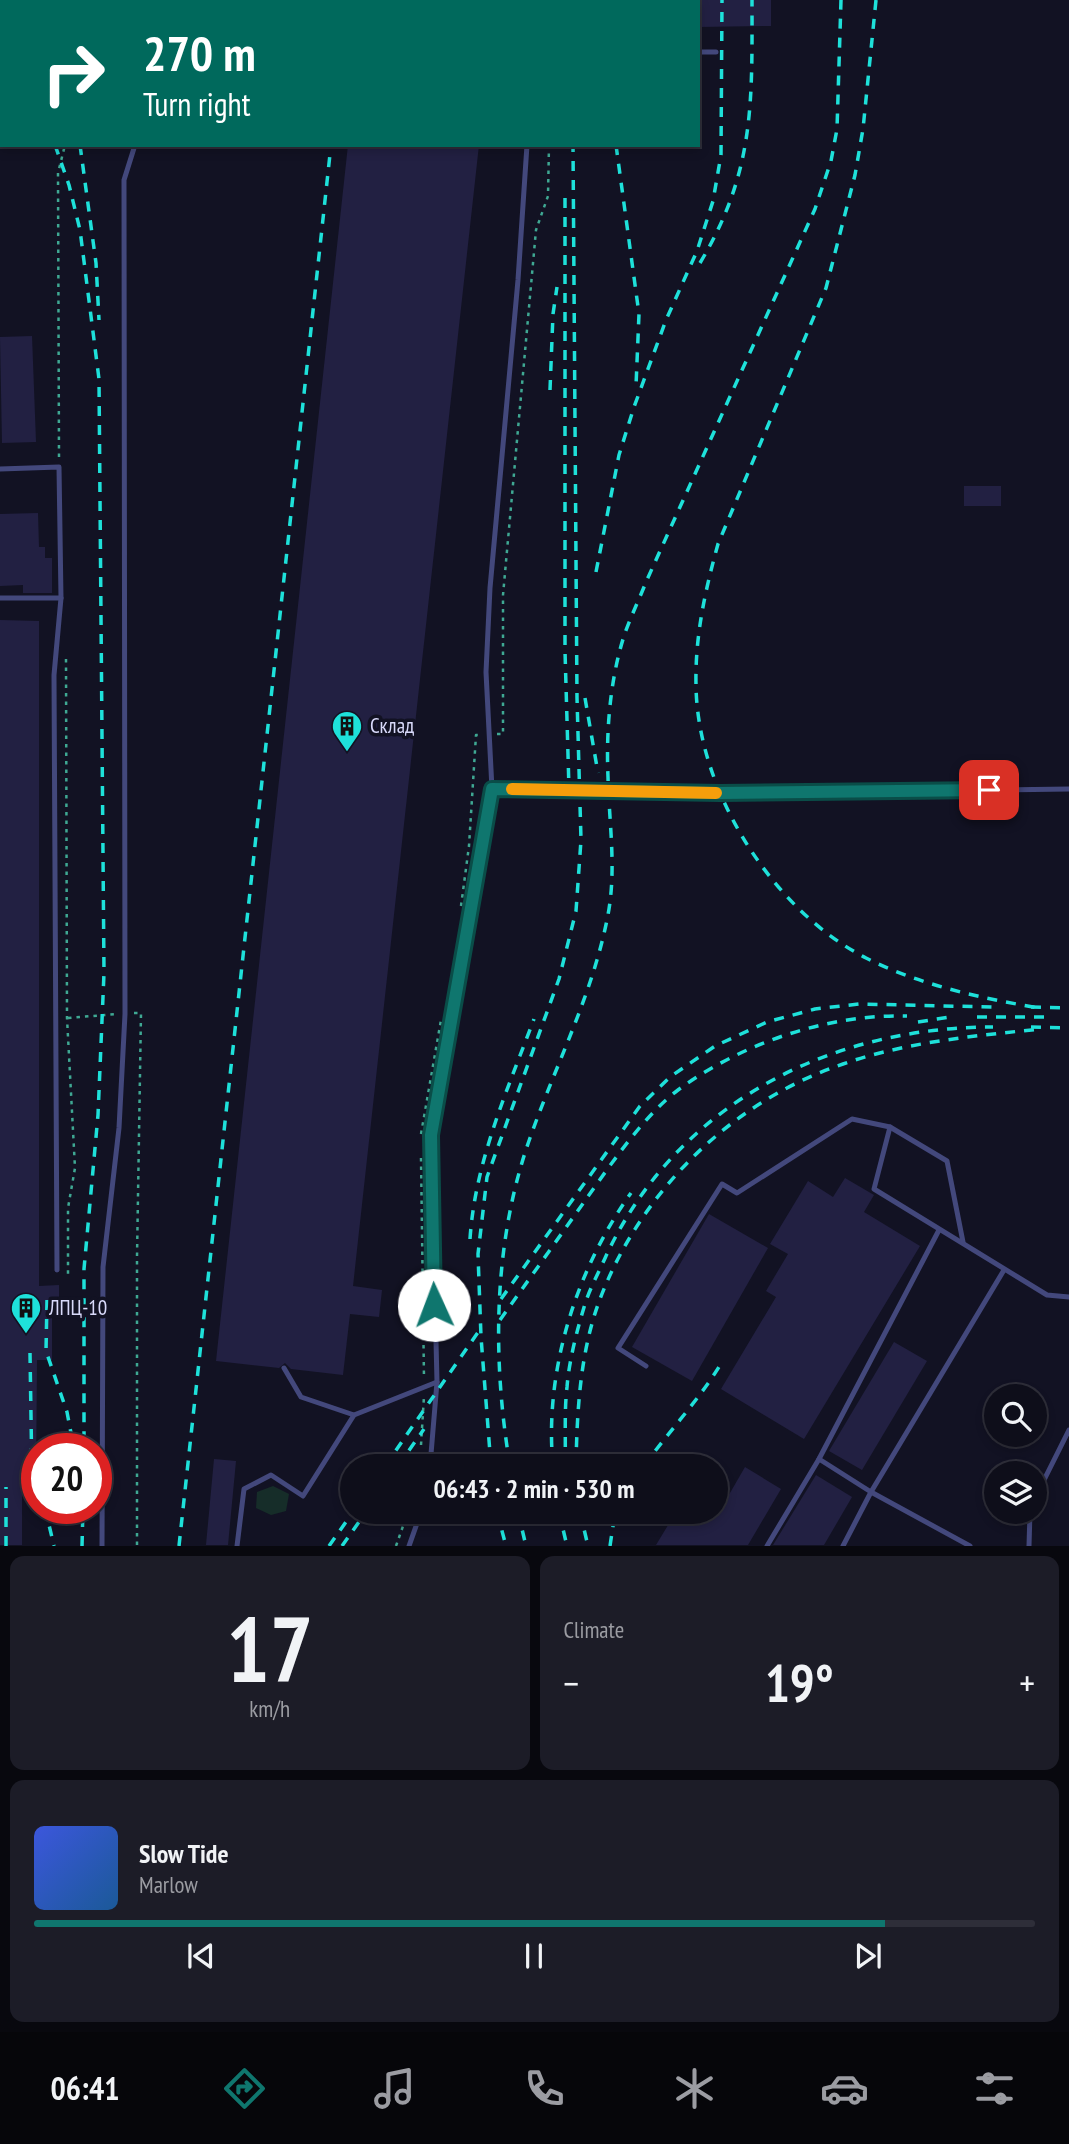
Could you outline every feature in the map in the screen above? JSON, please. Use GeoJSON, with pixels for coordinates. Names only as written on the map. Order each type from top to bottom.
{"type":"FeatureCollection","features":[{"type":"Feature","properties":{"kind":"lane"},"geometry":{"type":"LineString","coordinates":[[700,52],[716,52]]}},
{"type":"Feature","properties":{"kind":"lane"},"geometry":{"type":"LineString","coordinates":[[102,1545],[103,1268],[119,1128],[125,1014],[124,180],[134,147]]}},
{"type":"Feature","properties":{"kind":"lane"},"geometry":{"type":"LineString","coordinates":[[431,1454],[437,1382],[431,1135],[492,789],[487,734],[490,588],[518,280],[527,147]]}},
{"type":"Feature","properties":{"kind":"lane"},"geometry":{"type":"LineString","coordinates":[[0,469],[59,467],[61,598],[54,675],[57,1270]]}},
{"type":"Feature","properties":{"kind":"lane"},"geometry":{"type":"LineString","coordinates":[[0,598],[61,598]]}},
{"type":"Feature","properties":{"kind":"lane"},"geometry":{"type":"LineString","coordinates":[[492,789],[720,793],[1069,789]]}},
{"type":"Feature","properties":{"kind":"lane"},"geometry":{"type":"LineString","coordinates":[[646,1366],[618,1348],[722,1184],[737,1193],[852,1119],[890,1128],[947,1161],[962,1242]]}},
{"type":"Feature","properties":{"kind":"lane"},"geometry":{"type":"LineString","coordinates":[[890,1128],[874,1189],[1047,1295],[1069,1297]]}},
{"type":"Feature","properties":{"kind":"lane"},"geometry":{"type":"LineString","coordinates":[[767,1545],[818,1459],[939,1230]]}},
{"type":"Feature","properties":{"kind":"lane"},"geometry":{"type":"LineString","coordinates":[[843,1545],[1004,1270]]}},
{"type":"Feature","properties":{"kind":"lane"},"geometry":{"type":"LineString","coordinates":[[284,1368],[300,1397],[354,1415]]}},
{"type":"Feature","properties":{"kind":"lane"},"geometry":{"type":"LineString","coordinates":[[237,1545],[244,1489],[271,1475],[303,1496],[354,1415],[437,1382]]}},
{"type":"Feature","properties":{"kind":"lane"},"geometry":{"type":"LineString","coordinates":[[1047,1474],[1069,1430]]}},
{"type":"Feature","properties":{"kind":"lane"},"geometry":{"type":"LineString","coordinates":[[818,1459],[872,1492],[970,1545]]}},
{"type":"Feature","properties":{"kind":"lane"},"geometry":{"type":"LineString","coordinates":[[409,1545],[417,1524]]}},
{"type":"Feature","properties":{"kind":"lane"},"geometry":{"type":"LineString","coordinates":[[1029,1545],[1030,1524]]}},
{"type":"Feature","properties":{"kind":"path"},"geometry":{"type":"LineString","coordinates":[[59,467],[58,173],[64,147]]}},
{"type":"Feature","properties":{"kind":"path"},"geometry":{"type":"LineString","coordinates":[[460,914],[469,846],[476,735],[503,734],[505,582],[536,230],[548,196],[549,147]]}},
{"type":"Feature","properties":{"kind":"path"},"geometry":{"type":"LineString","coordinates":[[66,651],[67,1018],[75,1168],[68,1208],[68,1274]]}},
{"type":"Feature","properties":{"kind":"path"},"geometry":{"type":"LineString","coordinates":[[67,1018],[141,1013],[137,1545]]}},
{"type":"Feature","properties":{"kind":"path"},"geometry":{"type":"LineString","coordinates":[[421,1145],[424,1107],[441,1018]]}},
{"type":"Feature","properties":{"kind":"path"},"geometry":{"type":"LineString","coordinates":[[421,1158],[424,1387],[421,1451]]}},
{"type":"Feature","properties":{"kind":"path"},"geometry":{"type":"LineString","coordinates":[[396,1545],[404,1524]]}},
{"type":"Feature","properties":{"kind":"green space"},"geometry":{"type":"Polygon","coordinates":[[[273,1486],[289,1494],[286,1511],[271,1515],[256,1508],[257,1492],[273,1486]]]}},
{"type":"Feature","properties":{"kind":"building"},"geometry":{"type":"Polygon","coordinates":[[[700,0],[771,0],[771,26],[700,27],[700,0]]]}},
{"type":"Feature","properties":{"kind":"building","name":"Склад"},"geometry":{"type":"Polygon","coordinates":[[[348,147],[479,147],[353,1286],[382,1290],[379,1317],[350,1314],[343,1375],[291,1369],[285,1363],[279,1368],[216,1361],[348,147]]]}},
{"type":"Feature","properties":{"kind":"building"},"geometry":{"type":"Polygon","coordinates":[[[32,336],[36,442],[2,443],[0,337],[32,336]]]}},
{"type":"Feature","properties":{"kind":"building"},"geometry":{"type":"Polygon","coordinates":[[[964,486],[1001,486],[1001,506],[964,506],[964,486]]]}},
{"type":"Feature","properties":{"kind":"building"},"geometry":{"type":"Polygon","coordinates":[[[38,513],[39,547],[45,547],[45,558],[52,558],[52,593],[23,593],[23,585],[0,586],[0,514],[38,513]]]}},
{"type":"Feature","properties":{"kind":"building"},"geometry":{"type":"Polygon","coordinates":[[[0,620],[39,621],[39,1286],[59,1285],[59,1310],[52,1310],[52,1360],[37,1360],[36,1433],[21,1433],[22,1545],[0,1545],[0,620]]]}},
{"type":"Feature","properties":{"kind":"building"},"geometry":{"type":"Polygon","coordinates":[[[845,1178],[874,1195],[864,1212],[920,1246],[804,1439],[721,1389],[776,1297],[766,1291],[788,1254],[770,1244],[808,1181],[833,1197],[845,1178]]]}},
{"type":"Feature","properties":{"kind":"building"},"geometry":{"type":"Polygon","coordinates":[[[709,1214],[768,1248],[692,1381],[632,1347],[709,1214]]]}},
{"type":"Feature","properties":{"kind":"building"},"geometry":{"type":"Polygon","coordinates":[[[894,1342],[927,1361],[862,1470],[829,1451],[894,1342]]]}},
{"type":"Feature","properties":{"kind":"building"},"geometry":{"type":"Polygon","coordinates":[[[214,1459],[236,1461],[228,1545],[206,1545],[214,1459]]]}},
{"type":"Feature","properties":{"kind":"building"},"geometry":{"type":"Polygon","coordinates":[[[745,1467],[781,1489],[748,1545],[656,1545],[669,1524],[728,1524],[728,1496],[745,1467]]]}},
{"type":"Feature","properties":{"kind":"building"},"geometry":{"type":"Polygon","coordinates":[[[816,1475],[852,1497],[824,1545],[773,1545],[816,1475]]]}},
{"type":"Feature","properties":{"kind":"railway"},"geometry":{"type":"LineString","coordinates":[[596,572],[619,455],[634,407],[666,320],[697,251],[713,201],[721,155],[722,0]]}},
{"type":"Feature","properties":{"kind":"railway"},"geometry":{"type":"LineString","coordinates":[[700,263],[718,230],[741,167],[750,104],[752,0]]}},
{"type":"Feature","properties":{"kind":"railway"},"geometry":{"type":"LineString","coordinates":[[508,1454],[500,1384],[499,1301],[503,1259],[509,1218],[530,1138],[585,997],[603,939],[609,909],[612,860],[608,742],[612,688],[619,653],[646,582],[815,209],[831,161],[837,129],[841,0]]}},
{"type":"Feature","properties":{"kind":"railway"},"geometry":{"type":"LineString","coordinates":[[876,0],[863,129],[855,175],[826,288],[718,544],[709,579],[697,649],[696,685],[700,725],[710,765],[725,805],[746,843],[771,878],[800,910],[832,937],[866,958],[908,976],[973,995],[1039,1008]]}},
{"type":"Feature","properties":{"kind":"railway"},"geometry":{"type":"LineString","coordinates":[[56,147],[80,230],[99,379],[104,973],[98,1115],[84,1269],[84,1433]]}},
{"type":"Feature","properties":{"kind":"railway"},"geometry":{"type":"LineString","coordinates":[[80,147],[96,263],[99,320]]}},
{"type":"Feature","properties":{"kind":"railway"},"geometry":{"type":"LineString","coordinates":[[179,1546],[331,147]]}},
{"type":"Feature","properties":{"kind":"railway"},"geometry":{"type":"LineString","coordinates":[[490,1454],[478,1254],[487,1177],[559,979],[576,911],[581,840],[577,698],[573,147]]}},
{"type":"Feature","properties":{"kind":"railway"},"geometry":{"type":"LineString","coordinates":[[616,147],[639,314],[636,386]]}},
{"type":"Feature","properties":{"kind":"railway"},"geometry":{"type":"LineString","coordinates":[[565,198],[565,651],[569,789]]}},
{"type":"Feature","properties":{"kind":"railway"},"geometry":{"type":"LineString","coordinates":[[550,390],[553,314],[557,287]]}},
{"type":"Feature","properties":{"kind":"railway"},"geometry":{"type":"LineString","coordinates":[[585,698],[598,773]]}},
{"type":"Feature","properties":{"kind":"railway"},"geometry":{"type":"LineString","coordinates":[[501,1299],[640,1106],[670,1077],[715,1046],[767,1022],[815,1009],[859,1004],[992,1007]]}},
{"type":"Feature","properties":{"kind":"railway"},"geometry":{"type":"LineString","coordinates":[[1031,1007],[1069,1008]]}},
{"type":"Feature","properties":{"kind":"railway"},"geometry":{"type":"LineString","coordinates":[[500,1320],[619,1153],[654,1112],[678,1090],[730,1058],[787,1035],[847,1020],[907,1016]]}},
{"type":"Feature","properties":{"kind":"railway"},"geometry":{"type":"LineString","coordinates":[[918,1022],[950,1017]]}},
{"type":"Feature","properties":{"kind":"railway"},"geometry":{"type":"LineString","coordinates":[[977,1017],[1047,1017]]}},
{"type":"Feature","properties":{"kind":"railway"},"geometry":{"type":"LineString","coordinates":[[470,1239],[473,1210],[485,1155],[534,1019]]}},
{"type":"Feature","properties":{"kind":"railway"},"geometry":{"type":"LineString","coordinates":[[565,1454],[568,1377],[587,1298],[606,1256],[636,1203],[673,1156],[716,1117],[765,1084],[817,1059],[873,1041],[932,1031],[993,1027]]}},
{"type":"Feature","properties":{"kind":"railway"},"geometry":{"type":"LineString","coordinates":[[1031,1027],[1069,1028]]}},
{"type":"Feature","properties":{"kind":"railway"},"geometry":{"type":"LineString","coordinates":[[577,1454],[584,1361],[600,1299],[618,1259],[640,1222],[666,1187],[695,1155],[728,1126],[764,1101],[802,1080],[843,1064],[916,1045],[1040,1029]]}},
{"type":"Feature","properties":{"kind":"railway"},"geometry":{"type":"LineString","coordinates":[[553,1454],[554,1394],[568,1323],[594,1255],[631,1193]]}},
{"type":"Feature","properties":{"kind":"railway"},"geometry":{"type":"LineString","coordinates":[[47,1300],[46,1351],[67,1412],[71,1433]]}},
{"type":"Feature","properties":{"kind":"railway"},"geometry":{"type":"LineString","coordinates":[[393,1454],[481,1328]]}},
{"type":"Feature","properties":{"kind":"railway"},"geometry":{"type":"LineString","coordinates":[[30,1353],[31,1433]]}},
{"type":"Feature","properties":{"kind":"railway"},"geometry":{"type":"LineString","coordinates":[[653,1454],[722,1362]]}},
{"type":"Feature","properties":{"kind":"railway"},"geometry":{"type":"LineString","coordinates":[[406,1454],[424,1429]]}},
{"type":"Feature","properties":{"kind":"railway"},"geometry":{"type":"LineString","coordinates":[[6,1487],[6,1546]]}},
{"type":"Feature","properties":{"kind":"railway"},"geometry":{"type":"LineString","coordinates":[[49,1524],[54,1546]]}},
{"type":"Feature","properties":{"kind":"railway"},"geometry":{"type":"LineString","coordinates":[[82,1546],[83,1524]]}},
{"type":"Feature","properties":{"kind":"railway"},"geometry":{"type":"LineString","coordinates":[[329,1546],[345,1524]]}},
{"type":"Feature","properties":{"kind":"railway"},"geometry":{"type":"LineString","coordinates":[[342,1546],[358,1524]]}},
{"type":"Feature","properties":{"kind":"railway"},"geometry":{"type":"LineString","coordinates":[[500,1524],[506,1546]]}},
{"type":"Feature","properties":{"kind":"railway"},"geometry":{"type":"LineString","coordinates":[[521,1524],[526,1546]]}},
{"type":"Feature","properties":{"kind":"railway"},"geometry":{"type":"LineString","coordinates":[[562,1524],[567,1546]]}},
{"type":"Feature","properties":{"kind":"railway"},"geometry":{"type":"LineString","coordinates":[[583,1524],[588,1546]]}},
{"type":"Feature","properties":{"kind":"railway"},"geometry":{"type":"LineString","coordinates":[[610,1546],[614,1524]]}},
{"type":"Feature","properties":{"kind":"slow traffic"},"geometry":{"type":"LineString","coordinates":[[512,789],[716,793]]}},
{"type":"Feature","properties":{"kind":"place","name":"Склад"},"geometry":{"type":"Point","coordinates":[347,753]}},
{"type":"Feature","properties":{"kind":"place","name":"ЛПЦ-10"},"geometry":{"type":"Point","coordinates":[26,1335]}},
{"type":"Feature","properties":{"kind":"route"},"geometry":{"type":"LineString","coordinates":[[434,1305],[431,1135],[492,789],[720,793],[989,790]]}}]}
